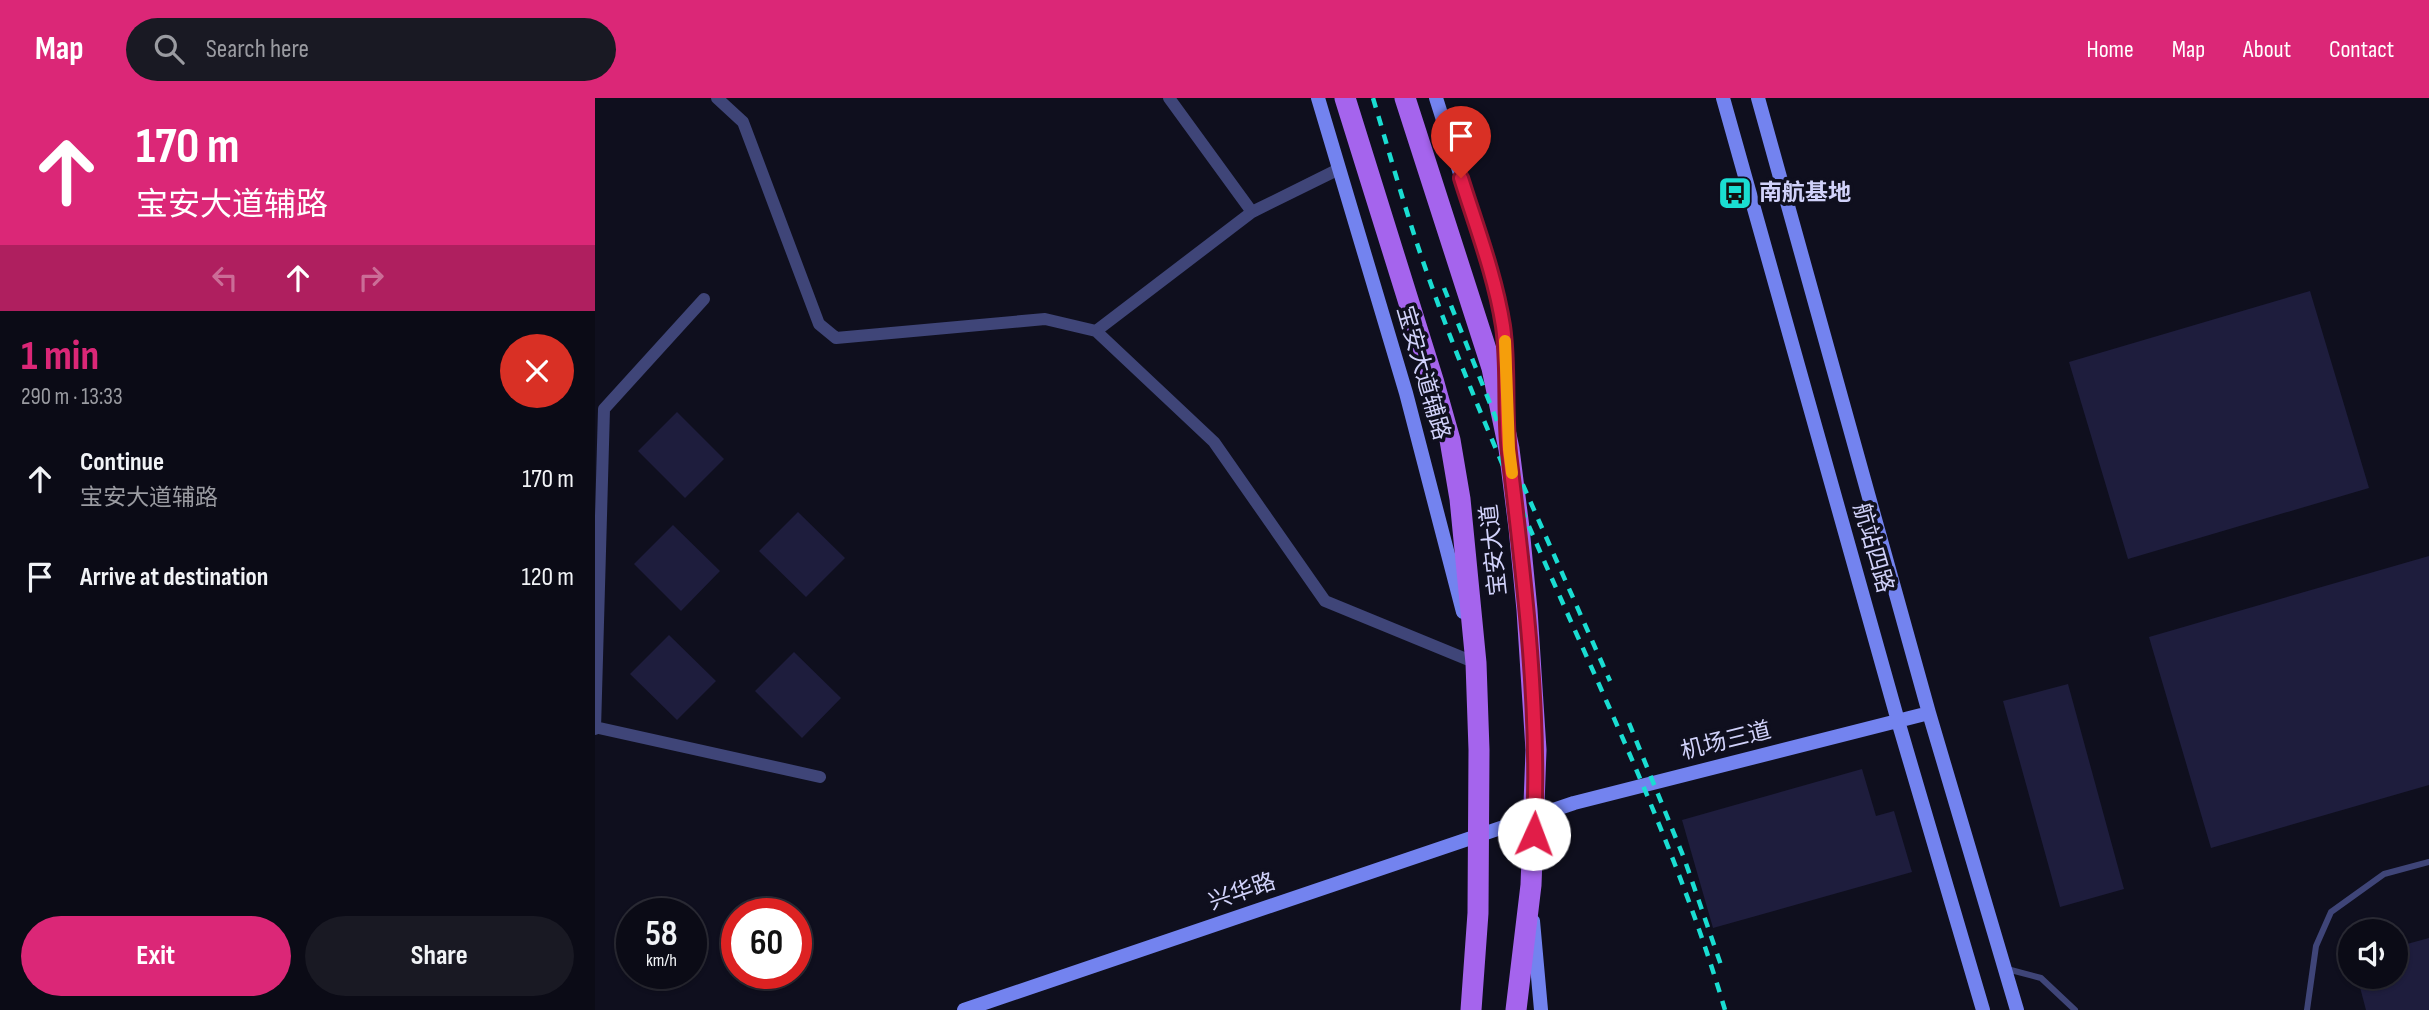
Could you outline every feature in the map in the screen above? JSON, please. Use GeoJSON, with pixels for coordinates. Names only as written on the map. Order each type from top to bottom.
{"type":"FeatureCollection","features":[{"type":"Feature","properties":{"kind":"main road","name":"宝安大道"},"geometry":{"type":"LineString","coordinates":[[1345,98],[1434,383],[1450,440],[1460,499],[1476,663],[1480,760],[1478,913],[1471,1010]]}},
{"type":"Feature","properties":{"kind":"main road","name":"宝安大道"},"geometry":{"type":"LineString","coordinates":[[1405,98],[1492,368],[1509,449],[1527,610],[1536,750],[1531,885],[1516,1010]]}},
{"type":"Feature","properties":{"kind":"street"},"geometry":{"type":"LineString","coordinates":[[717,98],[743,122],[819,324],[836,338],[1045,319],[1096,331],[1214,442],[1325,601],[1476,663]]}},
{"type":"Feature","properties":{"kind":"street"},"geometry":{"type":"LineString","coordinates":[[1169,98],[1252,212]]}},
{"type":"Feature","properties":{"kind":"street","name":"宝安大道辅路"},"geometry":{"type":"LineString","coordinates":[[1318,98],[1429,476],[1476,663]]}},
{"type":"Feature","properties":{"kind":"street"},"geometry":{"type":"LineString","coordinates":[[1436,98],[1495,284],[1506,348],[1509,449]]}},
{"type":"Feature","properties":{"kind":"street","name":"航站四路"},"geometry":{"type":"LineString","coordinates":[[1723,98],[1898,721],[1983,1010]]}},
{"type":"Feature","properties":{"kind":"street","name":"航站四路"},"geometry":{"type":"LineString","coordinates":[[1758,98],[1929,713],[2017,1010]]}},
{"type":"Feature","properties":{"kind":"street"},"geometry":{"type":"LineString","coordinates":[[1096,331],[1252,212],[1339,169]]}},
{"type":"Feature","properties":{"kind":"street"},"geometry":{"type":"LineString","coordinates":[[704,299],[604,409],[595,728],[820,777]]}},
{"type":"Feature","properties":{"kind":"street","name":"机场三道"},"geometry":{"type":"LineString","coordinates":[[1535,816],[1574,803],[1929,713]]}},
{"type":"Feature","properties":{"kind":"street","name":"兴华路"},"geometry":{"type":"LineString","coordinates":[[964,1010],[1535,816]]}},
{"type":"Feature","properties":{"kind":"street"},"geometry":{"type":"LineString","coordinates":[[1531,885],[1541,1010]]}},
{"type":"Feature","properties":{"kind":"lane"},"geometry":{"type":"LineString","coordinates":[[2307,1010],[2316,946],[2331,912],[2384,874],[2429,862]]}},
{"type":"Feature","properties":{"kind":"lane"},"geometry":{"type":"LineString","coordinates":[[2004,968],[2041,978],[2075,1010]]}},
{"type":"Feature","properties":{"kind":"building"},"geometry":{"type":"Polygon","coordinates":[[[2310,291],[2369,488],[2128,559],[2069,362],[2310,291]]]}},
{"type":"Feature","properties":{"kind":"building"},"geometry":{"type":"Polygon","coordinates":[[[677,412],[724,459],[685,498],[638,451],[677,412]]]}},
{"type":"Feature","properties":{"kind":"building"},"geometry":{"type":"Polygon","coordinates":[[[798,512],[845,558],[806,597],[759,551],[798,512]]]}},
{"type":"Feature","properties":{"kind":"building"},"geometry":{"type":"Polygon","coordinates":[[[673,525],[720,571],[681,611],[634,564],[673,525]]]}},
{"type":"Feature","properties":{"kind":"building"},"geometry":{"type":"Polygon","coordinates":[[[2429,556],[2429,785],[2211,848],[2149,637],[2429,556]]]}},
{"type":"Feature","properties":{"kind":"building"},"geometry":{"type":"Polygon","coordinates":[[[669,635],[716,681],[677,720],[630,674],[669,635]]]}},
{"type":"Feature","properties":{"kind":"building"},"geometry":{"type":"Polygon","coordinates":[[[794,652],[841,698],[802,738],[755,691],[794,652]]]}},
{"type":"Feature","properties":{"kind":"building"},"geometry":{"type":"Polygon","coordinates":[[[2068,684],[2124,889],[2060,907],[2003,701],[2068,684]]]}},
{"type":"Feature","properties":{"kind":"building"},"geometry":{"type":"Polygon","coordinates":[[[1862,769],[1876,816],[1894,811],[1912,872],[1713,928],[1682,820],[1862,769]]]}},
{"type":"Feature","properties":{"kind":"building"},"geometry":{"type":"Polygon","coordinates":[[[2429,938],[2429,1010],[2366,1010],[2360,989],[2408,989],[2408,944],[2429,938]]]}},
{"type":"Feature","properties":{"kind":"railway"},"geometry":{"type":"LineString","coordinates":[[1373,98],[1412,227],[1448,331],[1509,480],[1657,820],[1705,946],[1725,1010]]}},
{"type":"Feature","properties":{"kind":"railway"},"geometry":{"type":"LineString","coordinates":[[1444,288],[1501,431]]}},
{"type":"Feature","properties":{"kind":"railway"},"geometry":{"type":"LineString","coordinates":[[1515,467],[1610,681]]}},
{"type":"Feature","properties":{"kind":"railway"},"geometry":{"type":"LineString","coordinates":[[1629,723],[1684,858],[1721,965]]}},
{"type":"Feature","properties":{"kind":"slow traffic"},"geometry":{"type":"LineString","coordinates":[[1505,341],[1512,473]]}},
{"type":"Feature","properties":{"kind":"place","name":"南航基地"},"geometry":{"type":"Point","coordinates":[1735,193]}},
{"type":"Feature","properties":{"kind":"route"},"geometry":{"type":"LineString","coordinates":[[1461,178],[1495,284],[1506,348],[1509,449],[1527,610],[1536,750],[1534,834]]}}]}
